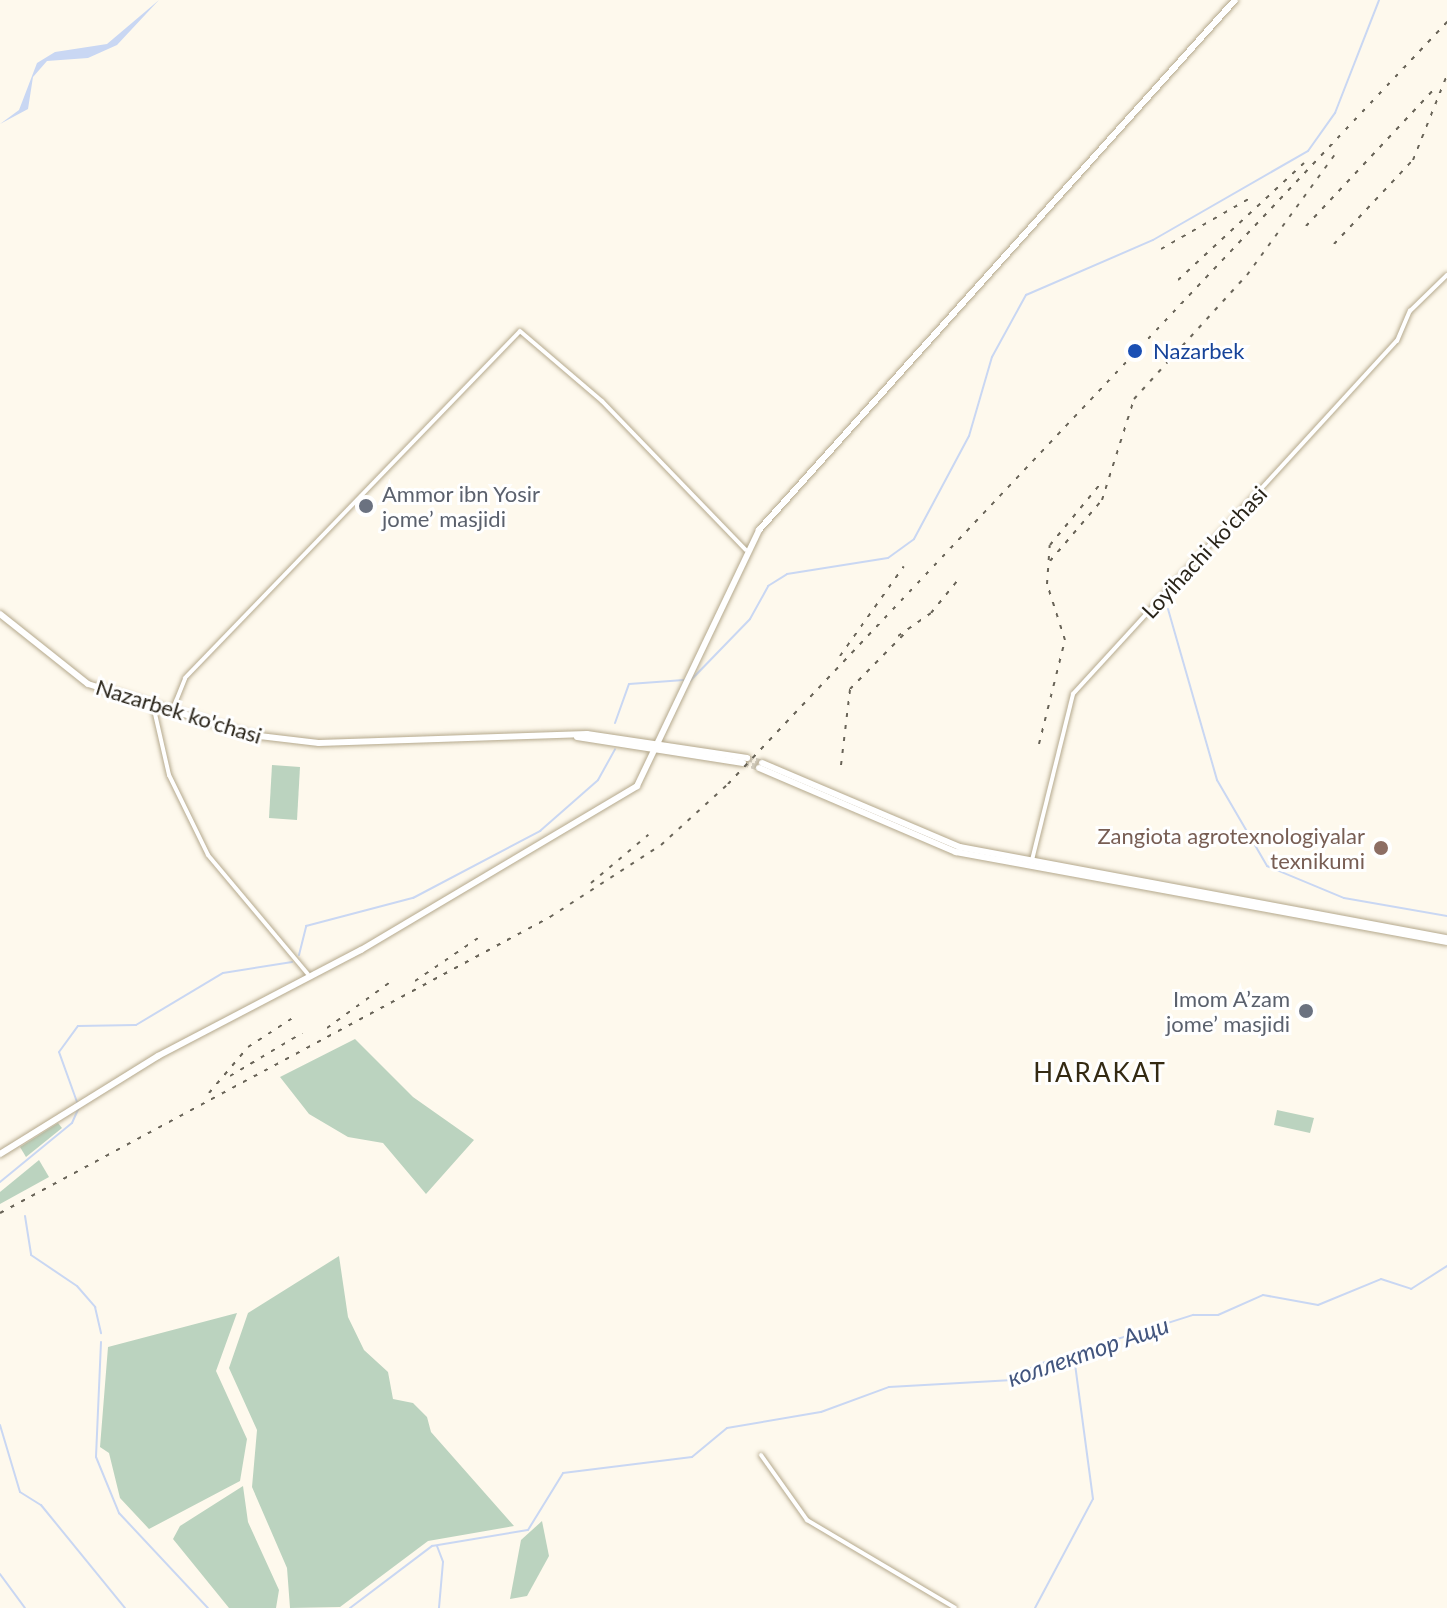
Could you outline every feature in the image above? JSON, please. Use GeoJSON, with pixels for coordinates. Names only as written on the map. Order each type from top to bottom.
{"type":"FeatureCollection","features":[{"type":"Feature","properties":{"kind":"main road"},"geometry":{"type":"LineString","coordinates":[[0,1154],[72,1107],[628,793],[644,778],[681,685],[746,550],[822,455],[1235,0]]}},
{"type":"Feature","properties":{"kind":"main road","name":"Nazarbek ko'chasi"},"geometry":{"type":"LineString","coordinates":[[0,614],[82,680],[172,711],[297,742],[574,736],[655,745],[745,761]]}},
{"type":"Feature","properties":{"kind":"main road"},"geometry":{"type":"LineString","coordinates":[[761,766],[924,842],[1447,940]]}},
{"type":"Feature","properties":{"kind":"street","name":"Loyihachi ko'chasi"},"geometry":{"type":"LineString","coordinates":[[1031,864],[1073,694],[1397,341],[1410,311],[1447,275]]}},
{"type":"Feature","properties":{"kind":"street"},"geometry":{"type":"LineString","coordinates":[[172,711],[185,678],[520,331],[602,401],[746,550]]}},
{"type":"Feature","properties":{"kind":"street"},"geometry":{"type":"LineString","coordinates":[[153,704],[169,775],[208,855],[308,974]]}},
{"type":"Feature","properties":{"kind":"street"},"geometry":{"type":"LineString","coordinates":[[761,1455],[807,1520],[955,1608]]}},
{"type":"Feature","properties":{"kind":"green space"},"geometry":{"type":"Polygon","coordinates":[[[272,765],[300,767],[297,820],[269,818],[272,765]]]}},
{"type":"Feature","properties":{"kind":"green space"},"geometry":{"type":"Polygon","coordinates":[[[355,1039],[413,1097],[474,1140],[426,1194],[383,1143],[348,1137],[309,1114],[280,1077],[355,1039]]]}},
{"type":"Feature","properties":{"kind":"green space"},"geometry":{"type":"Polygon","coordinates":[[[1277,1110],[1314,1118],[1310,1133],[1274,1125],[1277,1110]]]}},
{"type":"Feature","properties":{"kind":"green space"},"geometry":{"type":"Polygon","coordinates":[[[58,1123],[62,1128],[26,1157],[20,1147],[58,1123]]]}},
{"type":"Feature","properties":{"kind":"green space"},"geometry":{"type":"Polygon","coordinates":[[[39,1160],[49,1177],[0,1204],[0,1192],[39,1160]]]}},
{"type":"Feature","properties":{"kind":"green space"},"geometry":{"type":"Polygon","coordinates":[[[339,1256],[348,1317],[364,1350],[388,1372],[393,1399],[413,1403],[427,1417],[431,1432],[514,1526],[428,1541],[340,1607],[290,1608],[287,1568],[252,1487],[257,1430],[229,1368],[248,1313],[339,1256]]]}},
{"type":"Feature","properties":{"kind":"green space"},"geometry":{"type":"Polygon","coordinates":[[[237,1313],[216,1371],[247,1439],[240,1481],[149,1529],[120,1498],[109,1453],[100,1447],[108,1347],[237,1313]]]}},
{"type":"Feature","properties":{"kind":"green space"},"geometry":{"type":"Polygon","coordinates":[[[243,1486],[248,1522],[279,1590],[276,1608],[229,1608],[173,1539],[180,1526],[243,1486]]]}},
{"type":"Feature","properties":{"kind":"green space"},"geometry":{"type":"Polygon","coordinates":[[[542,1521],[549,1556],[527,1596],[510,1599],[521,1540],[542,1521]]]}},
{"type":"Feature","properties":{"kind":"water"},"geometry":{"type":"Polygon","coordinates":[[[159,0],[117,45],[88,58],[47,61],[33,77],[28,109],[0,124],[19,110],[37,63],[55,52],[107,44],[159,0]]]}},
{"type":"Feature","properties":{"kind":"waterway"},"geometry":{"type":"LineString","coordinates":[[690,681],[750,619],[768,586],[787,574],[888,558],[914,539],[969,436],[992,357],[1026,295],[1153,240],[1308,151],[1335,113],[1379,0]]}},
{"type":"Feature","properties":{"kind":"waterway"},"geometry":{"type":"LineString","coordinates":[[1168,609],[1217,780],[1267,866],[1344,898],[1447,916]]}},
{"type":"Feature","properties":{"kind":"waterway"},"geometry":{"type":"LineString","coordinates":[[615,723],[629,684],[684,680]]}},
{"type":"Feature","properties":{"kind":"waterway"},"geometry":{"type":"LineString","coordinates":[[299,955],[306,926],[413,898],[540,831],[598,780],[615,749]]}},
{"type":"Feature","properties":{"kind":"waterway"},"geometry":{"type":"LineString","coordinates":[[77,1102],[59,1052],[78,1026],[136,1025],[223,973],[292,962]]}},
{"type":"Feature","properties":{"kind":"waterway"},"geometry":{"type":"LineString","coordinates":[[0,1182],[72,1123],[79,1107]]}},
{"type":"Feature","properties":{"kind":"waterway"},"geometry":{"type":"LineString","coordinates":[[25,1216],[31,1255],[77,1286],[95,1307],[101,1333]]}},
{"type":"Feature","properties":{"kind":"waterway","name":"коллектор Ащи"},"geometry":{"type":"LineString","coordinates":[[350,1608],[432,1546],[528,1530],[563,1473],[692,1457],[727,1428],[821,1412],[889,1387],[1013,1380],[1036,1365],[1193,1315],[1218,1315],[1263,1295],[1318,1305],[1381,1279],[1411,1289],[1447,1266]]}},
{"type":"Feature","properties":{"kind":"waterway"},"geometry":{"type":"LineString","coordinates":[[101,1342],[96,1457],[119,1513],[208,1608]]}},
{"type":"Feature","properties":{"kind":"waterway"},"geometry":{"type":"LineString","coordinates":[[1035,1608],[1093,1499],[1074,1357]]}},
{"type":"Feature","properties":{"kind":"waterway"},"geometry":{"type":"LineString","coordinates":[[0,1425],[20,1492],[41,1505],[125,1608]]}},
{"type":"Feature","properties":{"kind":"waterway"},"geometry":{"type":"LineString","coordinates":[[437,1546],[443,1562],[439,1608]]}},
{"type":"Feature","properties":{"kind":"waterway"},"geometry":{"type":"LineString","coordinates":[[0,1574],[25,1608]]}},
{"type":"Feature","properties":{"kind":"tunnel"},"geometry":{"type":"LineString","coordinates":[[747,758],[762,763]]}},
{"type":"Feature","properties":{"kind":"tunnel"},"geometry":{"type":"LineString","coordinates":[[743,763],[759,768]]}},
{"type":"Feature","properties":{"kind":"railway"},"geometry":{"type":"LineString","coordinates":[[0,1213],[550,917],[661,845],[728,784],[1447,22]]}},
{"type":"Feature","properties":{"kind":"railway"},"geometry":{"type":"LineString","coordinates":[[1334,244],[1413,160],[1447,75]]}},
{"type":"Feature","properties":{"kind":"railway"},"geometry":{"type":"LineString","coordinates":[[1306,226],[1435,88]]}},
{"type":"Feature","properties":{"kind":"railway"},"geometry":{"type":"LineString","coordinates":[[1050,561],[1102,500],[1134,399],[1247,275],[1338,150]]}},
{"type":"Feature","properties":{"kind":"railway"},"geometry":{"type":"LineString","coordinates":[[1178,280],[1304,163]]}},
{"type":"Feature","properties":{"kind":"railway"},"geometry":{"type":"LineString","coordinates":[[1161,249],[1252,197]]}},
{"type":"Feature","properties":{"kind":"railway"},"geometry":{"type":"LineString","coordinates":[[1039,744],[1065,640],[1047,584],[1050,545],[1102,482]]}},
{"type":"Feature","properties":{"kind":"railway"},"geometry":{"type":"LineString","coordinates":[[840,656],[904,566]]}},
{"type":"Feature","properties":{"kind":"railway"},"geometry":{"type":"LineString","coordinates":[[898,636],[931,613],[958,580]]}},
{"type":"Feature","properties":{"kind":"railway"},"geometry":{"type":"LineString","coordinates":[[841,765],[850,689],[906,632]]}},
{"type":"Feature","properties":{"kind":"railway"},"geometry":{"type":"LineString","coordinates":[[591,883],[648,835]]}},
{"type":"Feature","properties":{"kind":"railway"},"geometry":{"type":"LineString","coordinates":[[415,981],[484,934]]}},
{"type":"Feature","properties":{"kind":"railway"},"geometry":{"type":"LineString","coordinates":[[327,1028],[393,980]]}},
{"type":"Feature","properties":{"kind":"railway"},"geometry":{"type":"LineString","coordinates":[[209,1093],[248,1047],[294,1017]]}},
{"type":"Feature","properties":{"kind":"railway"},"geometry":{"type":"LineString","coordinates":[[230,1076],[302,1033]]}},
{"type":"Feature","properties":{"kind":"place","name":"Nazarbek"},"geometry":{"type":"Point","coordinates":[1135,351]}},
{"type":"Feature","properties":{"kind":"place","name":"Ammor ibn Yosir jome’ masjidi"},"geometry":{"type":"Point","coordinates":[366,506]}},
{"type":"Feature","properties":{"kind":"place","name":"Zangiota agrotexnologiyalar texnikumi"},"geometry":{"type":"Point","coordinates":[1381,848]}},
{"type":"Feature","properties":{"kind":"place","name":"Imom A’zam jome’ masjidi"},"geometry":{"type":"Point","coordinates":[1306,1011]}},
{"type":"Feature","properties":{"kind":"district","name":"HARAKAT"},"geometry":{"type":"Point","coordinates":[1100,1073]}}]}
